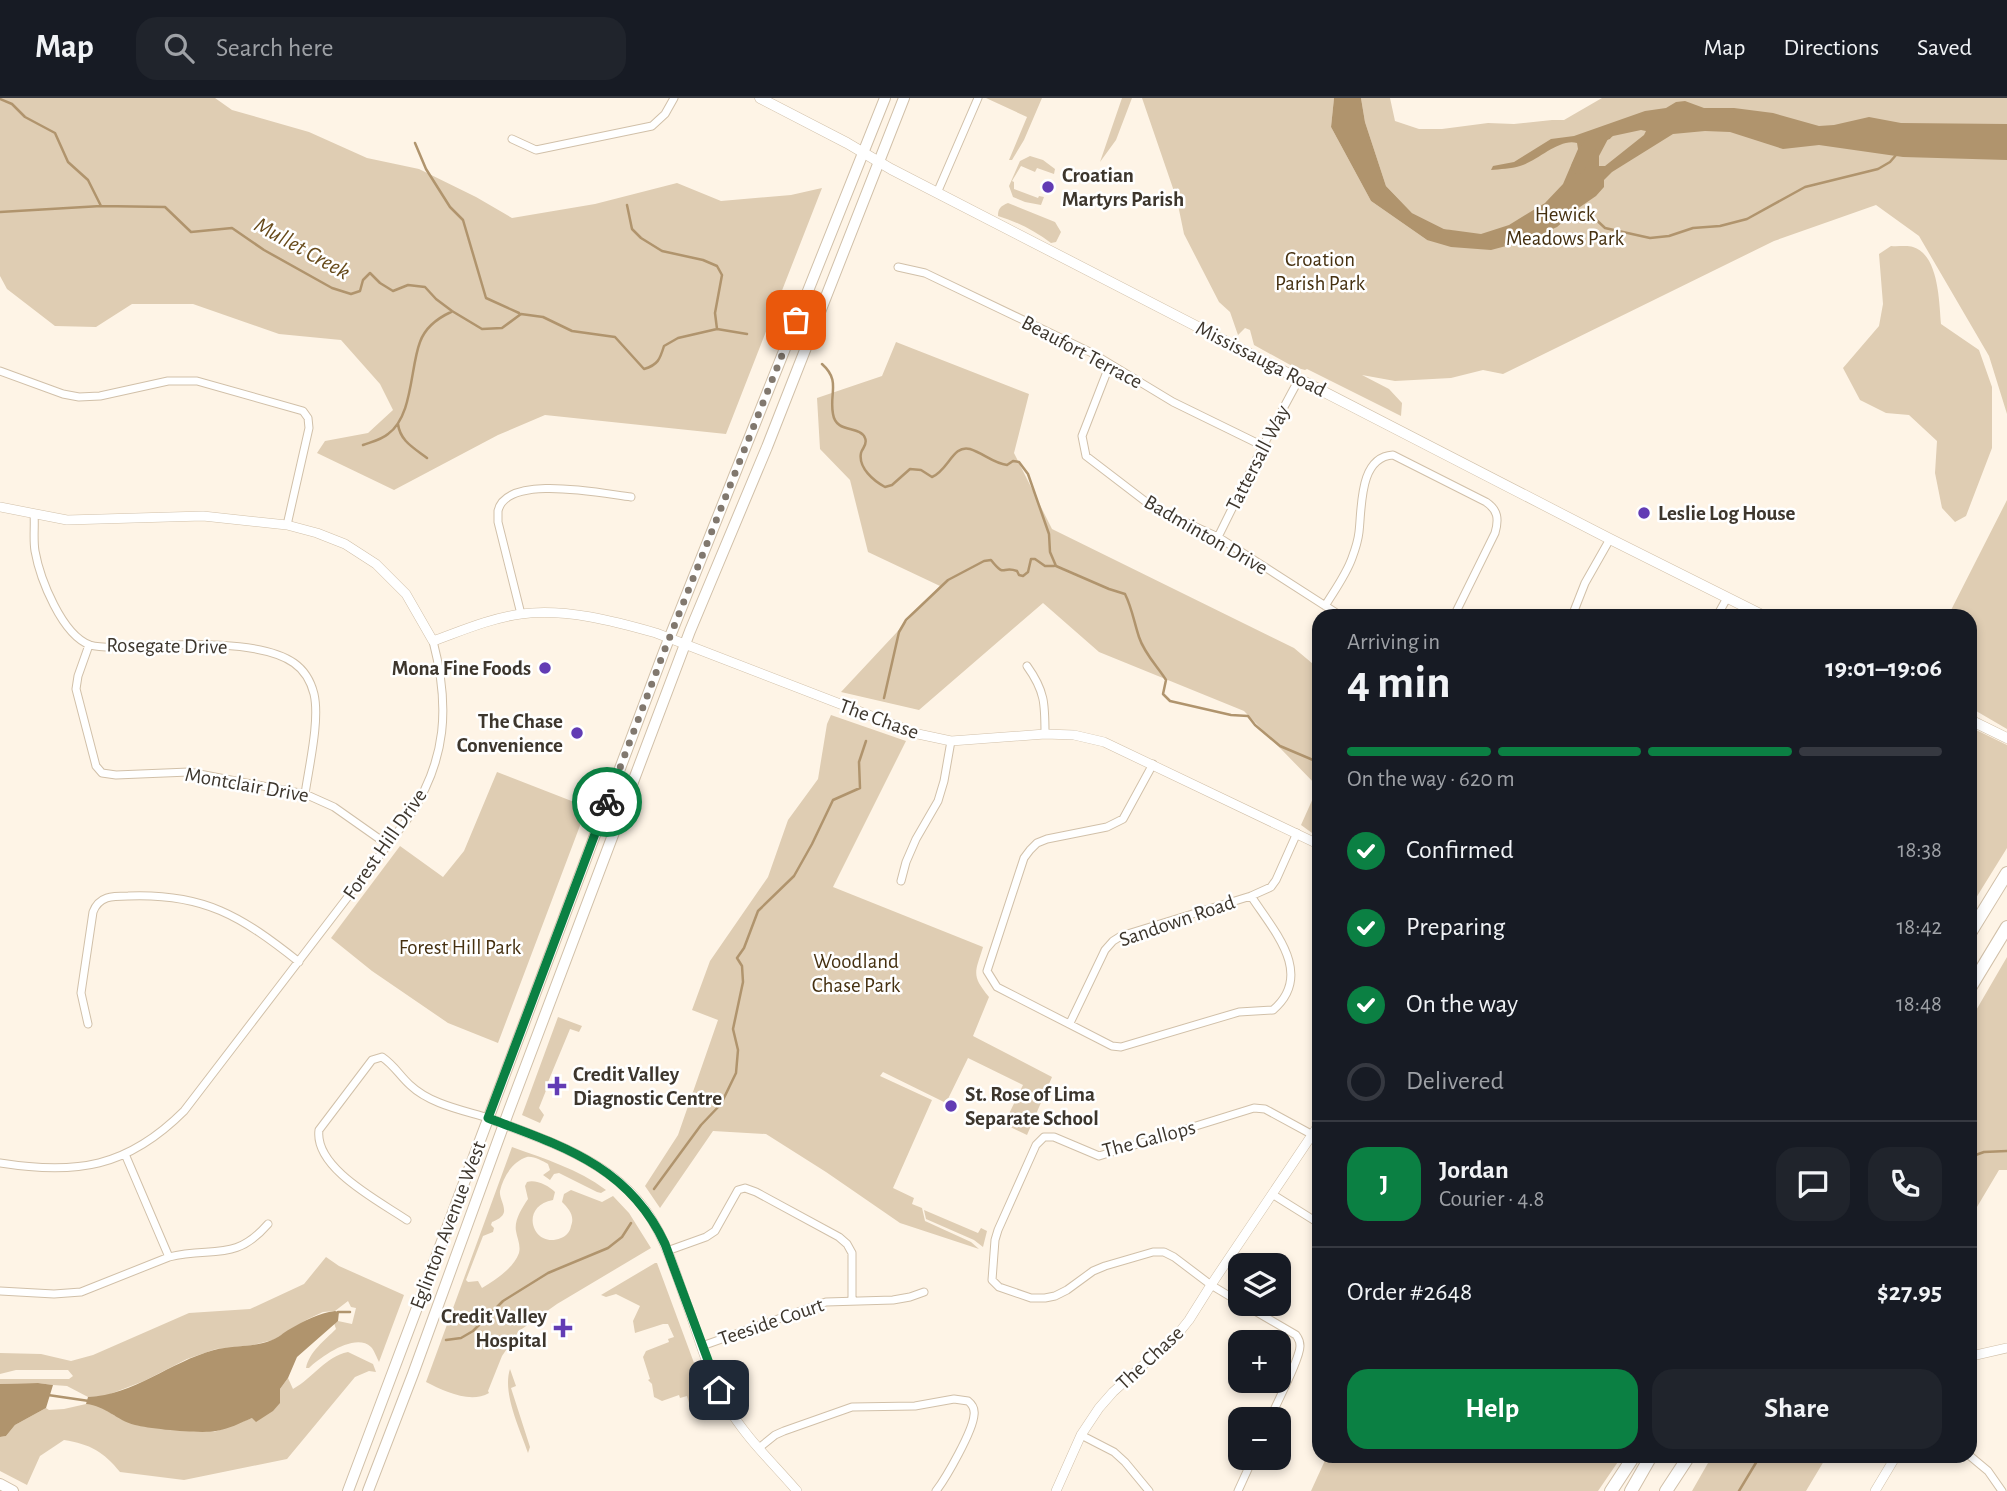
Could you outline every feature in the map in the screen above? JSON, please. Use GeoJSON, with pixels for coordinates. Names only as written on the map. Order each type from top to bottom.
{"type":"FeatureCollection","features":[{"type":"Feature","properties":{"kind":"highway"},"geometry":{"type":"LineString","coordinates":[[1977,922],[2007,873]]}},
{"type":"Feature","properties":{"kind":"highway"},"geometry":{"type":"LineString","coordinates":[[1977,976],[2007,927]]}},
{"type":"Feature","properties":{"kind":"highway"},"geometry":{"type":"LineString","coordinates":[[1611,1491],[1629,1463]]}},
{"type":"Feature","properties":{"kind":"highway"},"geometry":{"type":"LineString","coordinates":[[1631,1491],[1647,1463]]}},
{"type":"Feature","properties":{"kind":"highway"},"geometry":{"type":"LineString","coordinates":[[1666,1491],[1685,1463]]}},
{"type":"Feature","properties":{"kind":"highway"},"geometry":{"type":"LineString","coordinates":[[1676,1491],[1687,1463]]}},
{"type":"Feature","properties":{"kind":"main road","name":"Mississauga Road"},"geometry":{"type":"LineString","coordinates":[[760,98],[878,162],[1750,609]]}},
{"type":"Feature","properties":{"kind":"main road","name":"Eglinton Avenue West"},"geometry":{"type":"LineString","coordinates":[[348,1491],[670,638],[885,98]]}},
{"type":"Feature","properties":{"kind":"main road","name":"Eglinton Avenue West"},"geometry":{"type":"LineString","coordinates":[[368,1491],[503,1124],[685,644],[767,447],[904,98]]}},
{"type":"Feature","properties":{"kind":"main road"},"geometry":{"type":"LineString","coordinates":[[1977,723],[2007,738]]}},
{"type":"Feature","properties":{"kind":"main road"},"geometry":{"type":"LineString","coordinates":[[0,1484],[13,1491]]}},
{"type":"Feature","properties":{"kind":"street"},"geometry":{"type":"LineString","coordinates":[[512,139],[536,150],[652,126],[665,114],[674,98]]}},
{"type":"Feature","properties":{"kind":"street"},"geometry":{"type":"LineString","coordinates":[[937,192],[978,98]]}},
{"type":"Feature","properties":{"kind":"street","name":"Beaufort Terrace"},"geometry":{"type":"LineString","coordinates":[[898,267],[925,273],[1065,340],[1173,402],[1263,446]]}},
{"type":"Feature","properties":{"kind":"street","name":"Badminton Drive"},"geometry":{"type":"LineString","coordinates":[[1110,364],[1082,436],[1086,456],[1154,509],[1218,537],[1330,609]]}},
{"type":"Feature","properties":{"kind":"street"},"geometry":{"type":"LineString","coordinates":[[0,371],[63,394],[79,397],[100,396],[168,381],[197,381],[303,411],[308,418],[309,428],[287,525]]}},
{"type":"Feature","properties":{"kind":"street","name":"Tattersall Way"},"geometry":{"type":"LineString","coordinates":[[1218,537],[1299,379]]}},
{"type":"Feature","properties":{"kind":"street"},"geometry":{"type":"LineString","coordinates":[[1325,606],[1352,560],[1359,536],[1362,495],[1367,477],[1375,462],[1393,455],[1486,502],[1494,507],[1497,514],[1499,520],[1495,533],[1457,609]]}},
{"type":"Feature","properties":{"kind":"street"},"geometry":{"type":"LineString","coordinates":[[521,614],[498,522],[498,512],[503,501],[529,489],[553,487],[631,498]]}},
{"type":"Feature","properties":{"kind":"street","name":"Forest Hill Drive"},"geometry":{"type":"LineString","coordinates":[[0,507],[78,520],[203,516],[287,525],[345,544],[376,564],[406,594],[433,641],[444,704],[439,749],[433,770],[409,817],[184,1111],[160,1133],[125,1154],[97,1163],[75,1168],[34,1168],[0,1163]]}},
{"type":"Feature","properties":{"kind":"street","name":"Rosegate Drive"},"geometry":{"type":"LineString","coordinates":[[34,514],[37,558],[54,606],[64,622],[89,645],[131,647],[212,644],[270,652],[295,664],[308,678],[316,704],[305,794]]}},
{"type":"Feature","properties":{"kind":"street"},"geometry":{"type":"LineString","coordinates":[[1575,609],[1585,583],[1610,539]]}},
{"type":"Feature","properties":{"kind":"street"},"geometry":{"type":"LineString","coordinates":[[1721,609],[1727,598]]}},
{"type":"Feature","properties":{"kind":"street","name":"The Chase"},"geometry":{"type":"LineString","coordinates":[[433,641],[521,614],[559,614],[630,626],[670,638],[918,734],[951,741],[1045,734],[1074,735],[1104,742],[1312,841]]}},
{"type":"Feature","properties":{"kind":"street","name":"Montclair Drive"},"geometry":{"type":"LineString","coordinates":[[89,645],[76,690],[95,760],[102,773],[116,775],[189,772],[305,794],[334,807],[388,845]]}},
{"type":"Feature","properties":{"kind":"street"},"geometry":{"type":"LineString","coordinates":[[1027,666],[1038,681],[1045,704],[1045,734]]}},
{"type":"Feature","properties":{"kind":"street"},"geometry":{"type":"LineString","coordinates":[[901,881],[916,839],[938,801],[951,741]]}},
{"type":"Feature","properties":{"kind":"street"},"geometry":{"type":"LineString","coordinates":[[1153,764],[1123,819],[1107,827],[1047,839],[1037,843],[1024,858],[987,971],[992,981],[997,987],[1112,1046],[1121,1047],[1239,1012],[1273,1010],[1292,984],[1291,966],[1287,952],[1251,896]]}},
{"type":"Feature","properties":{"kind":"street","name":"Sandown Road"},"geometry":{"type":"LineString","coordinates":[[1070,1023],[1105,950],[1113,941],[1121,936],[1251,896],[1270,887],[1276,880],[1297,833]]}},
{"type":"Feature","properties":{"kind":"street"},"geometry":{"type":"LineString","coordinates":[[89,1024],[81,993],[93,912],[96,904],[103,898],[168,896],[221,909],[263,933],[299,962]]}},
{"type":"Feature","properties":{"kind":"street"},"geometry":{"type":"LineString","coordinates":[[407,1220],[340,1174],[328,1162],[318,1142],[319,1130],[372,1060],[382,1057],[391,1063],[411,1086],[435,1100],[567,1149],[618,1180],[635,1196],[648,1212],[667,1251],[725,1403],[743,1429],[797,1491]]}},
{"type":"Feature","properties":{"kind":"street","name":"The Gallops"},"geometry":{"type":"LineString","coordinates":[[1228,1295],[1164,1252],[1153,1252],[1093,1271],[1068,1290],[1055,1296],[1031,1297],[999,1287],[992,1280],[995,1240],[1035,1145],[1044,1138],[1054,1137],[1099,1156],[1254,1108],[1265,1109],[1311,1134]]}},
{"type":"Feature","properties":{"kind":"street","name":"The Chase"},"geometry":{"type":"LineString","coordinates":[[1056,1491],[1081,1435],[1099,1408],[1113,1392],[1177,1335],[1189,1320],[1311,1134]]}},
{"type":"Feature","properties":{"kind":"street"},"geometry":{"type":"LineString","coordinates":[[125,1154],[169,1257]]}},
{"type":"Feature","properties":{"kind":"street"},"geometry":{"type":"LineString","coordinates":[[667,1251],[715,1231],[738,1190],[745,1188],[839,1237],[847,1244],[852,1253],[852,1300]]}},
{"type":"Feature","properties":{"kind":"street"},"geometry":{"type":"LineString","coordinates":[[1272,1195],[1312,1219]]}},
{"type":"Feature","properties":{"kind":"street"},"geometry":{"type":"LineString","coordinates":[[0,1291],[54,1294],[81,1292],[182,1253],[238,1248],[257,1236],[268,1224]]}},
{"type":"Feature","properties":{"kind":"street","name":"Teeside Court"},"geometry":{"type":"LineString","coordinates":[[702,1346],[826,1301],[892,1300],[924,1292]]}},
{"type":"Feature","properties":{"kind":"street","name":"The Gallops"},"geometry":{"type":"LineString","coordinates":[[1264,1316],[1296,1335],[1300,1341],[1300,1349],[1275,1407]]}},
{"type":"Feature","properties":{"kind":"street"},"geometry":{"type":"LineString","coordinates":[[1977,1355],[2007,1348]]}},
{"type":"Feature","properties":{"kind":"street"},"geometry":{"type":"LineString","coordinates":[[759,1448],[784,1431],[852,1407],[915,1406],[954,1399],[968,1401],[974,1408],[974,1420],[950,1471],[936,1491]]}},
{"type":"Feature","properties":{"kind":"street"},"geometry":{"type":"LineString","coordinates":[[1081,1435],[1114,1452],[1149,1491]]}},
{"type":"Feature","properties":{"kind":"street"},"geometry":{"type":"LineString","coordinates":[[1977,1462],[1988,1471],[2002,1491]]}},
{"type":"Feature","properties":{"kind":"street"},"geometry":{"type":"LineString","coordinates":[[1875,1491],[1892,1463]]}},
{"type":"Feature","properties":{"kind":"street"},"geometry":{"type":"LineString","coordinates":[[1238,1491],[1248,1470]]}},
{"type":"Feature","properties":{"kind":"green space"},"geometry":{"type":"Polygon","coordinates":[[[0,98],[215,98],[232,110],[309,132],[367,158],[419,169],[512,218],[595,204],[677,183],[721,201],[791,195],[822,188],[726,434],[545,415],[498,435],[394,490],[317,453],[325,441],[368,433],[393,410],[380,384],[341,340],[279,334],[193,304],[132,304],[96,327],[55,326],[7,289],[0,276],[0,98]]]}},
{"type":"Feature","properties":{"kind":"green space"},"geometry":{"type":"Polygon","coordinates":[[[986,98],[1042,98],[1012,160],[1009,160],[1027,117],[986,98]]]}},
{"type":"Feature","properties":{"kind":"green space"},"geometry":{"type":"Polygon","coordinates":[[[1122,98],[1132,98],[1116,140],[1100,162],[1122,98]]]}},
{"type":"Feature","properties":{"kind":"green space","name":"Hewick Meadows Park"},"geometry":{"type":"Polygon","coordinates":[[[1142,98],[1334,98],[1331,127],[1371,201],[1427,240],[1459,232],[1444,229],[1412,213],[1386,186],[1365,122],[1361,98],[1390,98],[1395,121],[1419,129],[1442,129],[1488,123],[1564,120],[1602,98],[2007,98],[2007,414],[1989,356],[1919,236],[1876,205],[1774,241],[1503,374],[1483,370],[1451,378],[1395,381],[1362,375],[1389,389],[1402,403],[1401,416],[1307,369],[1294,367],[1254,345],[1250,330],[1245,328],[1238,335],[1230,312],[1219,302],[1184,234],[1177,200],[1142,98]]]}},
{"type":"Feature","properties":{"kind":"green space"},"geometry":{"type":"Polygon","coordinates":[[[1030,156],[1043,160],[1055,169],[1054,174],[1037,168],[1035,172],[1021,166],[1012,181],[1014,189],[1038,198],[1044,197],[1041,205],[1013,197],[1009,186],[1020,161],[1030,156]]]}},
{"type":"Feature","properties":{"kind":"green space"},"geometry":{"type":"Polygon","coordinates":[[[1008,203],[1055,222],[1061,232],[1056,242],[1051,243],[1026,227],[998,216],[1000,208],[1008,203]]]}},
{"type":"Feature","properties":{"kind":"green space"},"geometry":{"type":"Polygon","coordinates":[[[1891,246],[1913,247],[1928,259],[1936,280],[1941,324],[1979,350],[1992,387],[1992,448],[1966,516],[1955,522],[1942,508],[1935,473],[1937,441],[1909,415],[1886,413],[1860,400],[1843,368],[1879,326],[1883,304],[1879,254],[1891,246]]]}},
{"type":"Feature","properties":{"kind":"green space"},"geometry":{"type":"Polygon","coordinates":[[[896,342],[1029,394],[1014,453],[1052,529],[1294,648],[1312,663],[1312,781],[1244,711],[1099,652],[1043,603],[919,710],[841,692],[940,586],[868,552],[850,480],[820,449],[817,398],[882,376],[896,342]]]}},
{"type":"Feature","properties":{"kind":"green space"},"geometry":{"type":"Polygon","coordinates":[[[2007,500],[2007,729],[1977,712],[1977,609],[1952,609],[2007,500]]]}},
{"type":"Feature","properties":{"kind":"green space","name":"Woodland Chase Park"},"geometry":{"type":"Polygon","coordinates":[[[831,715],[906,741],[833,887],[983,947],[976,974],[979,984],[989,997],[973,1036],[1052,1077],[1027,1135],[1004,1124],[1023,1085],[968,1058],[946,1103],[883,1072],[880,1076],[932,1100],[893,1188],[914,1198],[912,1204],[922,1208],[925,1221],[971,1242],[979,1249],[900,1223],[766,1134],[713,1131],[660,1208],[645,1186],[678,1135],[718,1020],[692,1010],[710,961],[768,877],[788,820],[818,779],[827,724],[831,715]]]}},
{"type":"Feature","properties":{"kind":"green space"},"geometry":{"type":"Polygon","coordinates":[[[1977,730],[2007,745],[2007,848],[1977,896],[1977,730]]]}},
{"type":"Feature","properties":{"kind":"green space","name":"Forest Hill Park"},"geometry":{"type":"Polygon","coordinates":[[[497,772],[587,807],[498,1043],[448,1023],[372,971],[331,938],[400,846],[443,877],[464,851],[497,772]]]}},
{"type":"Feature","properties":{"kind":"green space"},"geometry":{"type":"Polygon","coordinates":[[[1312,800],[1312,833],[1301,825],[1312,800]]]}},
{"type":"Feature","properties":{"kind":"green space"},"geometry":{"type":"Polygon","coordinates":[[[2007,957],[2007,1170],[1999,1170],[1977,1207],[1977,1009],[2007,957]]]}},
{"type":"Feature","properties":{"kind":"green space"},"geometry":{"type":"Polygon","coordinates":[[[558,1017],[582,1026],[579,1032],[570,1029],[539,1108],[544,1115],[540,1123],[522,1115],[558,1017]]]}},
{"type":"Feature","properties":{"kind":"green space"},"geometry":{"type":"Polygon","coordinates":[[[512,1147],[573,1170],[606,1190],[597,1192],[559,1173],[554,1174],[550,1180],[543,1175],[550,1170],[548,1164],[535,1158],[527,1157],[517,1162],[506,1175],[500,1191],[503,1214],[492,1222],[493,1232],[483,1236],[466,1280],[468,1282],[478,1281],[482,1288],[513,1264],[520,1247],[516,1223],[528,1199],[525,1186],[531,1181],[555,1192],[553,1200],[542,1204],[533,1218],[533,1226],[543,1238],[561,1238],[569,1232],[572,1216],[562,1202],[564,1194],[571,1190],[602,1202],[613,1196],[629,1213],[651,1248],[557,1304],[519,1331],[502,1356],[489,1393],[465,1397],[426,1382],[512,1147]]]}},
{"type":"Feature","properties":{"kind":"green space"},"geometry":{"type":"Polygon","coordinates":[[[924,1210],[978,1233],[981,1228],[987,1231],[983,1247],[974,1240],[926,1219],[924,1210]]]}},
{"type":"Feature","properties":{"kind":"green space"},"geometry":{"type":"Polygon","coordinates":[[[326,1257],[339,1266],[404,1295],[379,1362],[371,1347],[356,1342],[338,1348],[306,1368],[314,1352],[336,1329],[334,1323],[338,1321],[352,1324],[356,1308],[351,1307],[348,1301],[335,1311],[323,1312],[308,1319],[273,1340],[216,1349],[105,1396],[88,1397],[67,1386],[38,1383],[0,1384],[0,1379],[69,1379],[73,1376],[68,1370],[16,1370],[0,1374],[0,1353],[41,1354],[71,1361],[93,1355],[189,1313],[250,1309],[304,1284],[326,1257]]]}},
{"type":"Feature","properties":{"kind":"green space"},"geometry":{"type":"Polygon","coordinates":[[[655,1263],[707,1398],[689,1403],[687,1396],[680,1398],[679,1395],[662,1401],[654,1397],[643,1357],[646,1351],[669,1342],[668,1339],[674,1337],[668,1324],[635,1333],[633,1321],[640,1306],[616,1294],[606,1297],[601,1295],[655,1263]]]}},
{"type":"Feature","properties":{"kind":"green space"},"geometry":{"type":"Polygon","coordinates":[[[348,1352],[373,1364],[376,1372],[369,1371],[355,1377],[287,1459],[184,1480],[120,1472],[96,1450],[64,1440],[40,1456],[27,1485],[0,1471],[0,1437],[6,1436],[15,1425],[46,1408],[49,1410],[86,1404],[98,1405],[115,1416],[214,1432],[252,1418],[279,1396],[280,1389],[288,1378],[293,1389],[333,1358],[348,1352]]]}},
{"type":"Feature","properties":{"kind":"green space"},"geometry":{"type":"Polygon","coordinates":[[[510,1369],[516,1386],[511,1388],[530,1447],[528,1453],[510,1400],[510,1369]]]}},
{"type":"Feature","properties":{"kind":"green space"},"geometry":{"type":"Polygon","coordinates":[[[1324,1463],[1617,1463],[1598,1491],[1311,1491],[1324,1463]]]}},
{"type":"Feature","properties":{"kind":"green space"},"geometry":{"type":"Polygon","coordinates":[[[1708,1463],[1823,1463],[1806,1491],[1692,1491],[1708,1463]]]}},
{"type":"Feature","properties":{"kind":"shaded area"},"geometry":{"type":"Polygon","coordinates":[[[1334,98],[1361,98],[1365,122],[1386,186],[1412,213],[1444,229],[1481,234],[1509,225],[1545,203],[1563,184],[1578,149],[1577,143],[1563,144],[1517,167],[1491,170],[1493,166],[1514,162],[1551,139],[1574,136],[1645,111],[1666,108],[1676,102],[1685,101],[1704,108],[1734,108],[1773,113],[1819,126],[1869,117],[1901,123],[2007,124],[2007,160],[1903,157],[1819,145],[1783,149],[1730,132],[1673,134],[1612,172],[1604,180],[1604,187],[1596,196],[1557,227],[1529,240],[1491,250],[1451,247],[1427,240],[1371,201],[1331,127],[1334,98]],[[1646,131],[1608,139],[1599,156],[1599,166],[1605,166],[1646,131]]]}},
{"type":"Feature","properties":{"kind":"shaded area"},"geometry":{"type":"Polygon","coordinates":[[[339,1312],[338,1321],[297,1357],[280,1389],[280,1403],[256,1422],[252,1418],[225,1429],[209,1432],[164,1429],[135,1425],[99,1407],[86,1404],[88,1397],[121,1390],[198,1355],[221,1348],[265,1343],[312,1318],[339,1312]]]}},
{"type":"Feature","properties":{"kind":"shaded area"},"geometry":{"type":"Polygon","coordinates":[[[0,1384],[53,1385],[46,1408],[15,1425],[6,1436],[0,1437],[0,1384]]]}},
{"type":"Feature","properties":{"kind":"waterway","name":"Mullet Creek"},"geometry":{"type":"LineString","coordinates":[[0,99],[12,104],[25,117],[55,133],[68,162],[88,180],[101,206],[165,207],[191,232],[232,228],[264,250],[332,288],[351,294],[360,291],[363,280],[370,273],[393,291],[408,285],[425,287],[452,311],[482,329],[502,328],[521,314],[543,317],[572,331],[615,337],[644,369],[660,358],[664,346],[678,338],[717,329],[747,334]]}},
{"type":"Feature","properties":{"kind":"waterway"},"geometry":{"type":"LineString","coordinates":[[1578,167],[1592,142],[1606,133]]}},
{"type":"Feature","properties":{"kind":"waterway"},"geometry":{"type":"LineString","coordinates":[[415,143],[426,169],[450,207],[463,220],[486,298],[519,313]]}},
{"type":"Feature","properties":{"kind":"waterway"},"geometry":{"type":"LineString","coordinates":[[1574,210],[1589,213],[1605,228],[1650,238],[1669,236],[1693,228],[1720,226],[1747,219],[1805,187],[1878,169],[1896,155]]}},
{"type":"Feature","properties":{"kind":"waterway"},"geometry":{"type":"LineString","coordinates":[[627,205],[632,229],[641,238],[662,251],[703,260],[717,266],[722,275],[715,313],[717,329]]}},
{"type":"Feature","properties":{"kind":"waterway"},"geometry":{"type":"LineString","coordinates":[[0,212],[101,206]]}},
{"type":"Feature","properties":{"kind":"waterway"},"geometry":{"type":"LineString","coordinates":[[363,445],[382,438],[396,426],[410,391],[422,337],[441,317],[451,312]]}},
{"type":"Feature","properties":{"kind":"waterway","name":"Mullet Creek"},"geometry":{"type":"LineString","coordinates":[[822,364],[833,382],[832,407],[835,420],[865,438],[861,453],[862,464],[876,481],[885,487],[892,485],[910,469],[921,470],[932,477],[938,474],[959,450],[964,449],[970,449],[1002,464],[1019,462],[1028,474],[1049,534],[1050,552],[1056,566],[1125,594],[1141,643],[1166,680],[1163,694],[1170,701],[1231,715],[1248,716],[1280,746],[1312,760]]}},
{"type":"Feature","properties":{"kind":"waterway"},"geometry":{"type":"LineString","coordinates":[[398,424],[405,440],[427,458]]}},
{"type":"Feature","properties":{"kind":"waterway"},"geometry":{"type":"LineString","coordinates":[[884,698],[899,632],[906,620],[948,580],[991,560],[1002,570],[1017,571],[1023,576],[1028,572],[1031,559],[1045,566],[1054,566]]}},
{"type":"Feature","properties":{"kind":"waterway"},"geometry":{"type":"LineString","coordinates":[[654,1189],[701,1125],[721,1104],[736,1073],[738,1050],[733,1029],[743,982],[742,966],[737,958],[744,948],[758,911],[794,876],[833,800],[860,788],[859,762],[866,741]]}},
{"type":"Feature","properties":{"kind":"waterway","name":"Mullet Creek"},"geometry":{"type":"LineString","coordinates":[[1977,1154],[2007,1151]]}},
{"type":"Feature","properties":{"kind":"waterway"},"geometry":{"type":"LineString","coordinates":[[446,1340],[461,1338],[473,1331],[503,1301],[548,1273],[608,1248],[622,1237],[631,1223]]}},
{"type":"Feature","properties":{"kind":"waterway"},"geometry":{"type":"LineString","coordinates":[[338,1312],[350,1312]]}},
{"type":"Feature","properties":{"kind":"waterway"},"geometry":{"type":"LineString","coordinates":[[48,1395],[89,1401]]}},
{"type":"Feature","properties":{"kind":"waterway"},"geometry":{"type":"LineString","coordinates":[[1739,1491],[1756,1463]]}},
{"type":"Feature","properties":{"kind":"way so far"},"geometry":{"type":"LineString","coordinates":[[607,802],[796,320]]}},
{"type":"Feature","properties":{"kind":"place","name":"Croatian Martyrs Parish"},"geometry":{"type":"Point","coordinates":[1048,187]}},
{"type":"Feature","properties":{"kind":"place","name":"Leslie Log House"},"geometry":{"type":"Point","coordinates":[1644,513]}},
{"type":"Feature","properties":{"kind":"place","name":"Mona Fine Foods"},"geometry":{"type":"Point","coordinates":[545,668]}},
{"type":"Feature","properties":{"kind":"place","name":"The Chase Convenience"},"geometry":{"type":"Point","coordinates":[577,733]}},
{"type":"Feature","properties":{"kind":"place","name":"Credit Valley Diagnostic Centre"},"geometry":{"type":"Point","coordinates":[557,1086]}},
{"type":"Feature","properties":{"kind":"place","name":"St. Rose of Lima Separate School"},"geometry":{"type":"Point","coordinates":[951,1106]}},
{"type":"Feature","properties":{"kind":"place","name":"Credit Valley Hospital"},"geometry":{"type":"Point","coordinates":[563,1328]}},
{"type":"Feature","properties":{"kind":"route"},"geometry":{"type":"LineString","coordinates":[[607,802],[488,1118],[567,1149],[587,1160],[618,1180],[642,1204],[665,1244],[719,1390]]}},
{"type":"Feature","properties":{"kind":"park label","name":"Croation Parish Park"},"geometry":{"type":"Point","coordinates":[1320,271]}}]}
